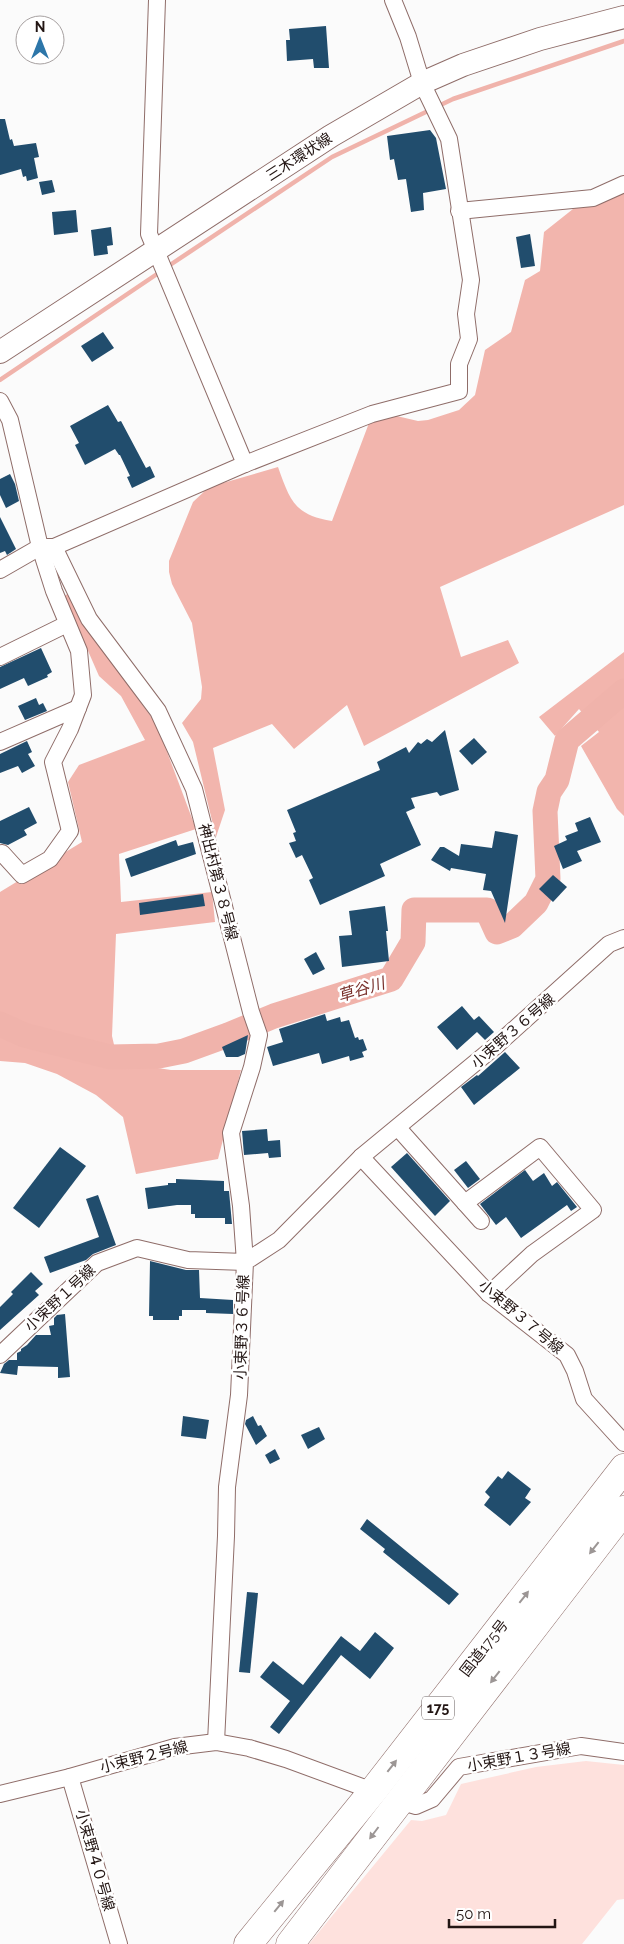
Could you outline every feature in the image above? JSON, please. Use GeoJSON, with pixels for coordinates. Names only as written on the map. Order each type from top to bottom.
{"type":"FeatureCollection","features":[{"type":"Feature","properties":{"kind":"highway","name":"国道175号"},"geometry":{"type":"LineString","coordinates":[[248,1944],[373,1791],[624,1468]]}},
{"type":"Feature","properties":{"kind":"highway","name":"国道175号"},"geometry":{"type":"LineString","coordinates":[[290,1944],[624,1510]]}},
{"type":"Feature","properties":{"kind":"main road","name":"三木環状線"},"geometry":{"type":"LineString","coordinates":[[0,352],[331,136],[422,83],[463,65],[540,39],[624,17]]}},
{"type":"Feature","properties":{"kind":"street"},"geometry":{"type":"LineString","coordinates":[[156,0],[149,234],[245,464]]}},
{"type":"Feature","properties":{"kind":"street"},"geometry":{"type":"LineString","coordinates":[[0,570],[47,547],[245,464],[372,414],[460,391],[460,364],[469,339],[466,314],[471,280],[449,139],[422,83],[408,37],[393,0]]}},
{"type":"Feature","properties":{"kind":"street"},"geometry":{"type":"LineString","coordinates":[[460,211],[593,198],[624,184]]}},
{"type":"Feature","properties":{"kind":"street"},"geometry":{"type":"LineString","coordinates":[[0,401],[10,420],[47,547],[54,591],[79,651],[83,695],[53,762],[70,831],[50,859],[22,875],[2,853]]}},
{"type":"Feature","properties":{"kind":"street","name":"神出村第３８号線"},"geometry":{"type":"LineString","coordinates":[[47,547],[89,619],[158,711],[194,789],[251,1012],[259,1036],[252,1067],[231,1133],[241,1206],[245,1262]]}},
{"type":"Feature","properties":{"kind":"street"},"geometry":{"type":"LineString","coordinates":[[0,657],[68,624]]}},
{"type":"Feature","properties":{"kind":"street"},"geometry":{"type":"LineString","coordinates":[[0,742],[78,708]]}},
{"type":"Feature","properties":{"kind":"street","name":"小束野３６号線"},"geometry":{"type":"LineString","coordinates":[[216,1742],[227,1487],[240,1396],[245,1262],[279,1240],[361,1157],[498,1044],[609,944],[624,938]]}},
{"type":"Feature","properties":{"kind":"street"},"geometry":{"type":"LineString","coordinates":[[398,1128],[481,1222]]}},
{"type":"Feature","properties":{"kind":"street"},"geometry":{"type":"LineString","coordinates":[[465,1203],[540,1147],[593,1210],[532,1254],[489,1294]]}},
{"type":"Feature","properties":{"kind":"street","name":"小束野３７号線"},"geometry":{"type":"LineString","coordinates":[[361,1157],[489,1294],[567,1355],[575,1371],[584,1399],[624,1443]]}},
{"type":"Feature","properties":{"kind":"street","name":"小束野１号線"},"geometry":{"type":"LineString","coordinates":[[0,1355],[97,1263],[137,1248],[188,1260],[245,1262]]}},
{"type":"Feature","properties":{"kind":"street","name":"小束野２号線"},"geometry":{"type":"LineString","coordinates":[[0,1794],[70,1777],[175,1747],[216,1742],[249,1748],[286,1759],[373,1791]]}},
{"type":"Feature","properties":{"kind":"street","name":"小束野１３号線"},"geometry":{"type":"LineString","coordinates":[[399,1801],[416,1806],[432,1799],[460,1767],[581,1746],[624,1752]]}},
{"type":"Feature","properties":{"kind":"street"},"geometry":{"type":"LineString","coordinates":[[436,1752],[440,1766],[454,1774]]}},
{"type":"Feature","properties":{"kind":"street","name":"小束野４０号線"},"geometry":{"type":"LineString","coordinates":[[70,1777],[119,1944]]}},
{"type":"Feature","properties":{"kind":"shaded area"},"geometry":{"type":"Polygon","coordinates":[[[624,189],[624,505],[440,587],[461,657],[508,640],[519,663],[364,746],[347,705],[294,749],[272,724],[213,748],[225,810],[216,837],[193,742],[182,723],[201,699],[202,687],[192,623],[172,584],[169,572],[169,561],[193,502],[209,487],[278,467],[290,497],[301,510],[309,515],[332,521],[369,423],[388,414],[418,421],[428,420],[459,410],[475,395],[485,350],[511,332],[525,280],[540,271],[544,232],[573,209],[624,189]]]}},
{"type":"Feature","properties":{"kind":"shaded area"},"geometry":{"type":"Polygon","coordinates":[[[71,592],[118,671],[157,725],[196,829],[119,854],[121,902],[212,892],[215,922],[116,934],[112,1036],[118,1062],[171,1070],[241,1070],[218,1159],[136,1174],[123,1117],[96,1095],[57,1074],[25,1063],[0,1061],[0,892],[82,842],[68,782],[79,765],[145,740],[121,696],[99,676],[64,596],[71,592]]]}},
{"type":"Feature","properties":{"kind":"shaded area"},"geometry":{"type":"Polygon","coordinates":[[[624,652],[624,816],[617,809],[581,746],[599,732],[579,709],[555,736],[539,717],[624,652]]]}},
{"type":"Feature","properties":{"kind":"shaded area"},"geometry":{"type":"Polygon","coordinates":[[[586,1761],[624,1765],[624,1899],[617,1900],[582,1944],[309,1944],[411,1820],[422,1821],[446,1815],[461,1784],[536,1767],[586,1761]]]}},
{"type":"Feature","properties":{"kind":"building"},"geometry":{"type":"Polygon","coordinates":[[[326,26],[329,68],[314,68],[313,59],[287,61],[286,40],[290,40],[289,29],[326,26]]]}},
{"type":"Feature","properties":{"kind":"building"},"geometry":{"type":"Polygon","coordinates":[[[0,119],[5,119],[10,140],[12,139],[14,146],[36,143],[39,157],[34,158],[38,178],[27,181],[26,176],[23,177],[21,169],[0,175],[0,119]]]}},
{"type":"Feature","properties":{"kind":"building"},"geometry":{"type":"Polygon","coordinates":[[[430,130],[436,138],[446,189],[423,193],[424,210],[411,212],[406,179],[398,180],[394,159],[390,160],[387,136],[430,130]]]}},
{"type":"Feature","properties":{"kind":"building"},"geometry":{"type":"Polygon","coordinates":[[[52,180],[55,192],[42,195],[39,182],[52,180]]]}},
{"type":"Feature","properties":{"kind":"building"},"geometry":{"type":"Polygon","coordinates":[[[76,210],[78,232],[54,235],[52,212],[76,210]]]}},
{"type":"Feature","properties":{"kind":"building"},"geometry":{"type":"Polygon","coordinates":[[[111,227],[113,245],[107,246],[108,254],[94,256],[91,230],[111,227]]]}},
{"type":"Feature","properties":{"kind":"building"},"geometry":{"type":"Polygon","coordinates":[[[530,234],[535,266],[521,268],[516,237],[530,234]]]}},
{"type":"Feature","properties":{"kind":"building"},"geometry":{"type":"Polygon","coordinates":[[[103,332],[114,348],[92,362],[81,346],[103,332]]]}},
{"type":"Feature","properties":{"kind":"building"},"geometry":{"type":"Polygon","coordinates":[[[108,405],[118,422],[121,421],[146,468],[150,466],[155,477],[132,488],[127,477],[130,476],[115,449],[85,465],[75,445],[79,443],[70,426],[108,405]]]}},
{"type":"Feature","properties":{"kind":"building"},"geometry":{"type":"Polygon","coordinates":[[[10,474],[15,484],[19,501],[6,508],[0,495],[0,479],[10,474]]]}},
{"type":"Feature","properties":{"kind":"building"},"geometry":{"type":"Polygon","coordinates":[[[0,517],[16,549],[7,555],[5,551],[0,553],[0,517]]]}},
{"type":"Feature","properties":{"kind":"building"},"geometry":{"type":"Polygon","coordinates":[[[41,648],[52,672],[47,675],[48,677],[28,686],[24,678],[0,689],[0,667],[41,648]]]}},
{"type":"Feature","properties":{"kind":"building"},"geometry":{"type":"Polygon","coordinates":[[[36,698],[39,705],[43,703],[47,711],[25,720],[18,706],[36,698]]]}},
{"type":"Feature","properties":{"kind":"building"},"geometry":{"type":"Polygon","coordinates":[[[445,730],[459,790],[440,796],[437,792],[411,798],[415,808],[406,812],[421,845],[380,864],[385,876],[320,905],[309,880],[313,878],[302,855],[296,858],[289,843],[296,841],[293,833],[296,832],[287,810],[380,770],[377,762],[406,747],[409,753],[418,742],[421,744],[427,739],[432,742],[445,730]]]}},
{"type":"Feature","properties":{"kind":"building"},"geometry":{"type":"Polygon","coordinates":[[[474,738],[487,752],[472,765],[459,751],[474,738]]]}},
{"type":"Feature","properties":{"kind":"building"},"geometry":{"type":"Polygon","coordinates":[[[27,741],[32,752],[28,754],[35,766],[22,773],[18,766],[0,773],[0,754],[27,741]]]}},
{"type":"Feature","properties":{"kind":"building"},"geometry":{"type":"Polygon","coordinates":[[[29,807],[37,823],[24,830],[27,835],[8,845],[0,843],[0,821],[29,807]]]}},
{"type":"Feature","properties":{"kind":"building"},"geometry":{"type":"Polygon","coordinates":[[[590,817],[601,842],[577,851],[582,861],[563,869],[554,846],[567,840],[565,836],[578,831],[575,823],[590,817]]]}},
{"type":"Feature","properties":{"kind":"building"},"geometry":{"type":"Polygon","coordinates":[[[495,831],[518,835],[505,923],[491,891],[483,890],[486,874],[451,868],[450,871],[431,860],[440,847],[444,847],[459,856],[461,844],[492,848],[495,831]]]}},
{"type":"Feature","properties":{"kind":"building"},"geometry":{"type":"Polygon","coordinates":[[[176,840],[178,846],[193,842],[196,854],[131,877],[125,859],[176,840]]]}},
{"type":"Feature","properties":{"kind":"building"},"geometry":{"type":"Polygon","coordinates":[[[553,875],[567,887],[553,902],[539,889],[553,875]]]}},
{"type":"Feature","properties":{"kind":"building"},"geometry":{"type":"Polygon","coordinates":[[[203,894],[205,906],[140,915],[139,903],[203,894]]]}},
{"type":"Feature","properties":{"kind":"building"},"geometry":{"type":"Polygon","coordinates":[[[385,906],[389,961],[342,967],[339,936],[352,935],[349,911],[385,906]]]}},
{"type":"Feature","properties":{"kind":"building"},"geometry":{"type":"Polygon","coordinates":[[[316,952],[325,969],[313,975],[304,959],[316,952]]]}},
{"type":"Feature","properties":{"kind":"building"},"geometry":{"type":"Polygon","coordinates":[[[462,1006],[474,1020],[479,1016],[494,1032],[485,1040],[477,1032],[457,1050],[437,1027],[462,1006]]]}},
{"type":"Feature","properties":{"kind":"building"},"geometry":{"type":"Polygon","coordinates":[[[325,1014],[327,1021],[340,1017],[341,1022],[349,1020],[355,1038],[363,1039],[367,1050],[362,1052],[364,1057],[350,1061],[349,1056],[322,1064],[319,1053],[273,1066],[267,1047],[283,1042],[279,1029],[325,1014]]]}},
{"type":"Feature","properties":{"kind":"building"},"geometry":{"type":"Polygon","coordinates":[[[248,1035],[245,1054],[238,1057],[226,1057],[222,1047],[248,1035]]]}},
{"type":"Feature","properties":{"kind":"building"},"geometry":{"type":"Polygon","coordinates":[[[505,1052],[520,1068],[474,1105],[461,1087],[478,1076],[505,1052]]]}},
{"type":"Feature","properties":{"kind":"building"},"geometry":{"type":"Polygon","coordinates":[[[267,1129],[268,1141],[280,1140],[281,1157],[269,1158],[268,1153],[244,1155],[242,1131],[267,1129]]]}},
{"type":"Feature","properties":{"kind":"building"},"geometry":{"type":"Polygon","coordinates":[[[60,1147],[86,1166],[39,1228],[13,1208],[60,1147]]]}},
{"type":"Feature","properties":{"kind":"building"},"geometry":{"type":"Polygon","coordinates":[[[407,1153],[450,1201],[435,1216],[391,1167],[407,1153]]]}},
{"type":"Feature","properties":{"kind":"building"},"geometry":{"type":"Polygon","coordinates":[[[466,1161],[480,1179],[468,1188],[454,1170],[466,1161]]]}},
{"type":"Feature","properties":{"kind":"building"},"geometry":{"type":"Polygon","coordinates":[[[525,1170],[533,1181],[544,1173],[552,1186],[557,1182],[577,1207],[571,1211],[567,1205],[521,1238],[506,1217],[496,1225],[480,1204],[525,1170]]]}},
{"type":"Feature","properties":{"kind":"building"},"geometry":{"type":"Polygon","coordinates":[[[176,1179],[224,1181],[224,1191],[229,1191],[232,1224],[225,1224],[225,1218],[195,1218],[195,1214],[191,1214],[191,1205],[148,1209],[145,1188],[176,1183],[176,1179]]]}},
{"type":"Feature","properties":{"kind":"building"},"geometry":{"type":"Polygon","coordinates":[[[98,1195],[116,1245],[93,1254],[86,1260],[50,1273],[44,1257],[99,1237],[86,1199],[98,1195]]]}},
{"type":"Feature","properties":{"kind":"building"},"geometry":{"type":"Polygon","coordinates":[[[150,1261],[186,1270],[199,1270],[200,1298],[233,1300],[233,1314],[206,1313],[206,1310],[182,1310],[182,1316],[179,1316],[179,1320],[153,1320],[153,1316],[149,1316],[150,1261]]]}},
{"type":"Feature","properties":{"kind":"building"},"geometry":{"type":"Polygon","coordinates":[[[31,1272],[43,1284],[35,1291],[39,1295],[0,1330],[0,1307],[13,1294],[11,1292],[31,1272]]]}},
{"type":"Feature","properties":{"kind":"building"},"geometry":{"type":"Polygon","coordinates":[[[65,1314],[70,1377],[58,1378],[58,1367],[18,1366],[17,1375],[0,1373],[4,1364],[9,1360],[17,1360],[17,1353],[36,1335],[51,1335],[49,1326],[54,1325],[54,1318],[57,1315],[65,1314]]]}},
{"type":"Feature","properties":{"kind":"building"},"geometry":{"type":"Polygon","coordinates":[[[183,1416],[209,1420],[206,1439],[181,1436],[183,1416]]]}},
{"type":"Feature","properties":{"kind":"building"},"geometry":{"type":"Polygon","coordinates":[[[253,1416],[258,1426],[261,1425],[267,1436],[256,1445],[245,1424],[246,1420],[253,1416]]]}},
{"type":"Feature","properties":{"kind":"building"},"geometry":{"type":"Polygon","coordinates":[[[319,1427],[325,1439],[308,1449],[301,1435],[319,1427]]]}},
{"type":"Feature","properties":{"kind":"building"},"geometry":{"type":"Polygon","coordinates":[[[275,1449],[280,1459],[270,1464],[265,1455],[275,1449]]]}},
{"type":"Feature","properties":{"kind":"building"},"geometry":{"type":"Polygon","coordinates":[[[508,1471],[531,1489],[525,1498],[531,1502],[510,1526],[484,1505],[490,1497],[485,1492],[498,1476],[502,1479],[508,1471]]]}},
{"type":"Feature","properties":{"kind":"building"},"geometry":{"type":"Polygon","coordinates":[[[367,1519],[459,1594],[449,1605],[383,1552],[385,1549],[360,1529],[367,1519]]]}},
{"type":"Feature","properties":{"kind":"building"},"geometry":{"type":"Polygon","coordinates":[[[247,1592],[258,1593],[250,1673],[239,1672],[247,1592]]]}},
{"type":"Feature","properties":{"kind":"building"},"geometry":{"type":"Polygon","coordinates":[[[375,1632],[394,1648],[370,1679],[341,1655],[279,1734],[270,1727],[290,1701],[260,1677],[273,1661],[303,1685],[341,1636],[360,1651],[375,1632]]]}},
{"type":"Feature","properties":{"kind":"waterway"},"geometry":{"type":"LineString","coordinates":[[167,267],[332,157],[453,99],[624,41]]}},
{"type":"Feature","properties":{"kind":"waterway"},"geometry":{"type":"LineString","coordinates":[[0,380],[160,272]]}},
{"type":"Feature","properties":{"kind":"waterway","name":"草谷川"},"geometry":{"type":"LineString","coordinates":[[0,1024],[24,1035],[110,1057],[159,1056],[184,1051],[274,1016],[391,979],[413,942],[414,910],[487,910],[497,932],[512,926],[536,903],[548,879],[545,811],[549,792],[557,780],[567,740],[624,691]]}}]}
